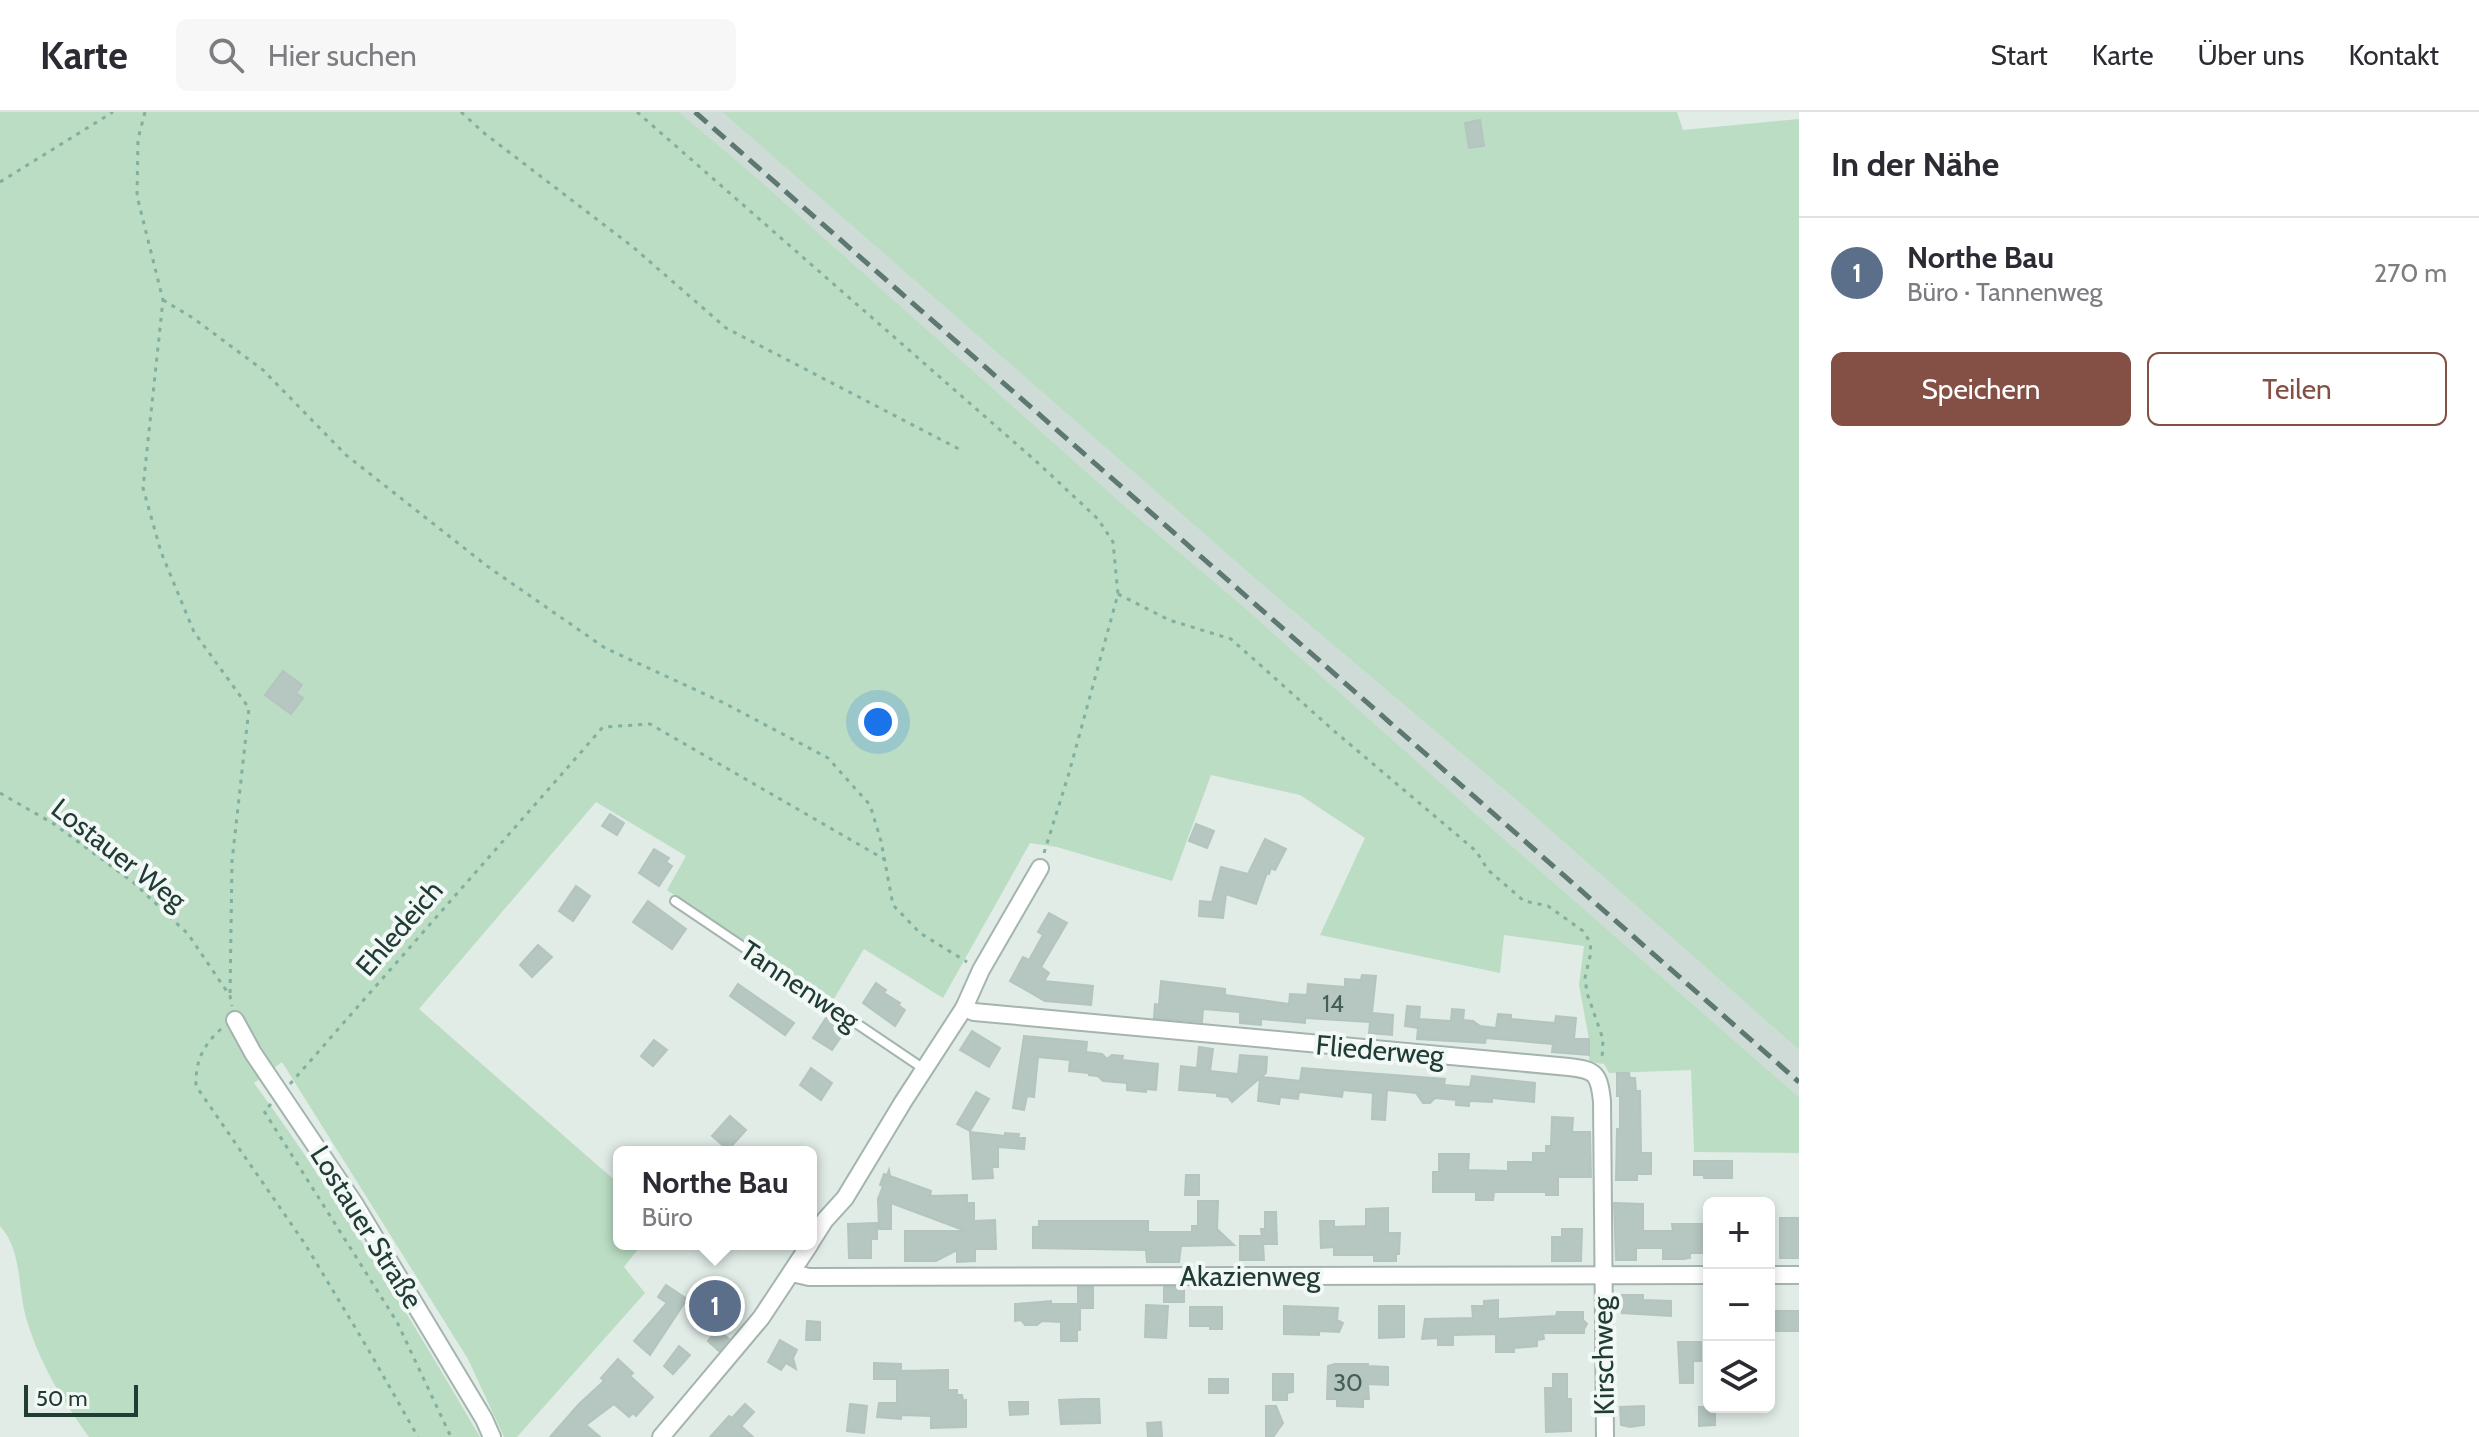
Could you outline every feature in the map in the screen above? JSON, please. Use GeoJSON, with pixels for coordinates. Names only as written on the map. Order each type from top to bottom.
{"type":"FeatureCollection","features":[{"type":"Feature","properties":{"kind":"street"},"geometry":{"type":"LineString","coordinates":[[817,1232],[845,1198],[964,1008],[981,970],[1040,868]]}},
{"type":"Feature","properties":{"kind":"street","name":"Fliederweg"},"geometry":{"type":"LineString","coordinates":[[964,1008],[974,1012],[1081,1023],[1585,1069],[1595,1074],[1600,1084]]}},
{"type":"Feature","properties":{"kind":"street","name":"Lostauer Straße"},"geometry":{"type":"LineString","coordinates":[[235,1020],[253,1053],[354,1203],[492,1437]]}},
{"type":"Feature","properties":{"kind":"street"},"geometry":{"type":"LineString","coordinates":[[1600,1084],[1602,1274]]}},
{"type":"Feature","properties":{"kind":"street"},"geometry":{"type":"LineString","coordinates":[[661,1437],[761,1318],[806,1250]]}},
{"type":"Feature","properties":{"kind":"street","name":"Akazienweg"},"geometry":{"type":"LineString","coordinates":[[792,1273],[809,1277],[1703,1275]]}},
{"type":"Feature","properties":{"kind":"street","name":"Kirschweg"},"geometry":{"type":"LineString","coordinates":[[1602,1274],[1605,1437]]}},
{"type":"Feature","properties":{"kind":"street"},"geometry":{"type":"LineString","coordinates":[[1775,1275],[1799,1275]]}},
{"type":"Feature","properties":{"kind":"lane","name":"Tannenweg"},"geometry":{"type":"LineString","coordinates":[[675,901],[924,1069]]}},
{"type":"Feature","properties":{"kind":"path"},"geometry":{"type":"LineString","coordinates":[[0,182],[113,112]]}},
{"type":"Feature","properties":{"kind":"path"},"geometry":{"type":"LineString","coordinates":[[145,112],[138,139],[137,196],[163,300],[193,318],[263,370],[346,455],[487,566],[605,648],[724,703],[828,758],[870,805],[881,841],[893,905],[920,933],[981,970]]}},
{"type":"Feature","properties":{"kind":"path"},"geometry":{"type":"LineString","coordinates":[[461,112],[633,247],[726,328],[959,449]]}},
{"type":"Feature","properties":{"kind":"path"},"geometry":{"type":"LineString","coordinates":[[637,112],[1038,463],[1098,519],[1113,542],[1118,594],[1040,868]]}},
{"type":"Feature","properties":{"kind":"path","name":"Lostauer Weg"},"geometry":{"type":"LineString","coordinates":[[0,793],[54,824],[134,883],[188,934],[230,996],[232,861],[249,708],[194,632],[161,552],[143,488],[163,300]]}},
{"type":"Feature","properties":{"kind":"path"},"geometry":{"type":"LineString","coordinates":[[1118,594],[1169,620],[1231,639],[1476,851],[1488,870],[1515,894],[1524,901],[1548,906],[1583,931],[1590,942],[1591,952],[1585,978],[1587,993],[1603,1039],[1600,1084]]}},
{"type":"Feature","properties":{"kind":"path","name":"Ehledeich"},"geometry":{"type":"LineString","coordinates":[[451,1437],[397,1322],[264,1111],[603,727],[650,724],[884,859]]}},
{"type":"Feature","properties":{"kind":"path"},"geometry":{"type":"LineString","coordinates":[[235,1020],[211,1039],[200,1055],[196,1086],[305,1244],[418,1437]]}},
{"type":"Feature","properties":{"kind":"shaded area"},"geometry":{"type":"Polygon","coordinates":[[[679,112],[722,112],[1266,588],[1513,797],[1799,1050],[1799,1097],[1244,607],[1127,508],[748,170],[679,112]]]}},
{"type":"Feature","properties":{"kind":"green space"},"geometry":{"type":"Polygon","coordinates":[[[0,112],[679,112],[1799,1097],[1799,1153],[1694,1152],[1691,1070],[1609,1073],[1604,1064],[1589,1062],[1589,1039],[1579,985],[1584,946],[1504,935],[1500,973],[1320,935],[1365,838],[1300,795],[1211,775],[1172,881],[1057,847],[1030,843],[943,998],[864,949],[832,1002],[667,890],[686,856],[596,802],[419,1009],[613,1179],[613,1250],[637,1250],[624,1267],[645,1293],[517,1437],[504,1437],[468,1359],[282,1062],[254,1083],[343,1213],[480,1437],[89,1437],[45,1367],[27,1321],[13,1247],[0,1226],[0,112]]]}},
{"type":"Feature","properties":{"kind":"green space"},"geometry":{"type":"Polygon","coordinates":[[[722,112],[1677,112],[1683,130],[1799,119],[1799,1050],[1513,797],[1266,588],[722,112]]]}},
{"type":"Feature","properties":{"kind":"building"},"geometry":{"type":"Polygon","coordinates":[[[1480,120],[1484,146],[1469,148],[1465,123],[1480,120]]]}},
{"type":"Feature","properties":{"kind":"building"},"geometry":{"type":"Polygon","coordinates":[[[283,671],[302,685],[296,693],[303,698],[291,714],[265,695],[283,671]]]}},
{"type":"Feature","properties":{"kind":"building"},"geometry":{"type":"Polygon","coordinates":[[[610,814],[624,823],[617,835],[602,826],[610,814]]]}},
{"type":"Feature","properties":{"kind":"building"},"geometry":{"type":"Polygon","coordinates":[[[1196,824],[1214,831],[1207,848],[1189,841],[1196,824]]]}},
{"type":"Feature","properties":{"kind":"building"},"geometry":{"type":"Polygon","coordinates":[[[1265,839],[1286,849],[1275,870],[1271,868],[1267,873],[1256,904],[1226,894],[1223,918],[1199,916],[1200,901],[1212,902],[1221,867],[1248,874],[1265,839]]]}},
{"type":"Feature","properties":{"kind":"building"},"geometry":{"type":"Polygon","coordinates":[[[654,849],[669,858],[666,862],[672,866],[659,886],[639,873],[654,849]]]}},
{"type":"Feature","properties":{"kind":"building"},"geometry":{"type":"Polygon","coordinates":[[[576,886],[590,896],[573,921],[559,911],[576,886]]]}},
{"type":"Feature","properties":{"kind":"building"},"geometry":{"type":"Polygon","coordinates":[[[648,901],[686,929],[672,949],[633,922],[648,901]]]}},
{"type":"Feature","properties":{"kind":"building"},"geometry":{"type":"Polygon","coordinates":[[[1049,913],[1067,923],[1041,967],[1049,973],[1044,981],[1093,986],[1091,1005],[1045,1001],[1010,981],[1023,957],[1029,960],[1043,935],[1038,932],[1049,913]]]}},
{"type":"Feature","properties":{"kind":"building"},"geometry":{"type":"Polygon","coordinates":[[[538,945],[552,957],[532,977],[520,965],[538,945]]]}},
{"type":"Feature","properties":{"kind":"building"},"geometry":{"type":"Polygon","coordinates":[[[1362,975],[1376,976],[1372,1013],[1393,1015],[1392,1035],[1369,1033],[1370,1022],[1305,1018],[1305,1023],[1261,1019],[1261,1025],[1240,1023],[1240,1012],[1203,1009],[1202,1022],[1154,1018],[1155,1004],[1159,1005],[1161,981],[1225,989],[1225,995],[1289,1004],[1290,994],[1307,995],[1308,984],[1345,987],[1345,979],[1361,980],[1362,975]]]}},
{"type":"Feature","properties":{"kind":"building"},"geometry":{"type":"Polygon","coordinates":[[[876,983],[905,1010],[895,1026],[863,1003],[876,983]]]}},
{"type":"Feature","properties":{"kind":"building"},"geometry":{"type":"Polygon","coordinates":[[[738,984],[794,1023],[785,1035],[730,996],[738,984]]]}},
{"type":"Feature","properties":{"kind":"building"},"geometry":{"type":"Polygon","coordinates":[[[1407,1006],[1420,1007],[1419,1019],[1451,1021],[1452,1009],[1464,1010],[1463,1020],[1496,1028],[1498,1014],[1511,1015],[1511,1019],[1555,1023],[1556,1016],[1576,1018],[1574,1039],[1589,1039],[1589,1055],[1552,1052],[1553,1044],[1486,1038],[1485,1043],[1417,1039],[1418,1028],[1405,1026],[1407,1006]]]}},
{"type":"Feature","properties":{"kind":"building"},"geometry":{"type":"Polygon","coordinates":[[[826,1018],[845,1031],[832,1050],[813,1038],[826,1018]]]}},
{"type":"Feature","properties":{"kind":"building"},"geometry":{"type":"Polygon","coordinates":[[[972,1031],[1000,1048],[989,1067],[960,1050],[972,1031]]]}},
{"type":"Feature","properties":{"kind":"building"},"geometry":{"type":"Polygon","coordinates":[[[1024,1036],[1087,1042],[1086,1052],[1102,1054],[1107,1059],[1112,1055],[1123,1056],[1122,1060],[1158,1064],[1156,1090],[1127,1090],[1127,1083],[1103,1081],[1089,1073],[1069,1071],[1070,1060],[1038,1057],[1034,1097],[1027,1096],[1024,1110],[1013,1108],[1024,1036]]]}},
{"type":"Feature","properties":{"kind":"building"},"geometry":{"type":"Polygon","coordinates":[[[654,1040],[667,1050],[653,1066],[641,1056],[654,1040]]]}},
{"type":"Feature","properties":{"kind":"building"},"geometry":{"type":"Polygon","coordinates":[[[1199,1047],[1213,1049],[1210,1071],[1238,1074],[1240,1055],[1267,1057],[1266,1073],[1261,1077],[1300,1081],[1302,1068],[1445,1079],[1444,1085],[1470,1087],[1472,1076],[1535,1083],[1534,1102],[1492,1098],[1492,1102],[1469,1101],[1469,1106],[1456,1105],[1456,1100],[1435,1098],[1430,1103],[1423,1103],[1416,1093],[1387,1090],[1385,1120],[1372,1119],[1373,1093],[1343,1090],[1342,1097],[1299,1092],[1298,1099],[1280,1097],[1279,1104],[1258,1101],[1260,1078],[1232,1102],[1228,1097],[1217,1096],[1217,1093],[1179,1090],[1181,1066],[1197,1068],[1199,1047]]]}},
{"type":"Feature","properties":{"kind":"building"},"geometry":{"type":"Polygon","coordinates":[[[811,1068],[832,1083],[821,1100],[800,1085],[811,1068]]]}},
{"type":"Feature","properties":{"kind":"building"},"geometry":{"type":"Polygon","coordinates":[[[1617,1073],[1629,1073],[1630,1078],[1635,1078],[1636,1091],[1640,1091],[1641,1153],[1651,1153],[1651,1174],[1637,1174],[1637,1180],[1616,1180],[1617,1129],[1620,1129],[1617,1073]]]}},
{"type":"Feature","properties":{"kind":"building"},"geometry":{"type":"Polygon","coordinates":[[[976,1092],[989,1099],[970,1131],[957,1124],[976,1092]]]}},
{"type":"Feature","properties":{"kind":"building"},"geometry":{"type":"Polygon","coordinates":[[[730,1116],[746,1130],[732,1146],[723,1146],[712,1136],[730,1116]]]}},
{"type":"Feature","properties":{"kind":"building"},"geometry":{"type":"Polygon","coordinates":[[[1552,1117],[1573,1118],[1572,1132],[1590,1132],[1591,1177],[1558,1177],[1558,1195],[1546,1195],[1546,1192],[1494,1192],[1493,1200],[1476,1200],[1476,1192],[1433,1192],[1433,1172],[1439,1172],[1439,1154],[1469,1154],[1468,1170],[1508,1171],[1508,1162],[1533,1162],[1533,1153],[1546,1153],[1546,1146],[1551,1146],[1552,1117]]]}},
{"type":"Feature","properties":{"kind":"building"},"geometry":{"type":"Polygon","coordinates":[[[970,1132],[1005,1136],[1005,1133],[1019,1134],[1018,1138],[1025,1138],[1024,1149],[998,1147],[998,1167],[992,1167],[993,1178],[973,1179],[970,1132]]]}},
{"type":"Feature","properties":{"kind":"building"},"geometry":{"type":"Polygon","coordinates":[[[1694,1161],[1732,1161],[1732,1178],[1694,1175],[1694,1161]]]}},
{"type":"Feature","properties":{"kind":"building"},"geometry":{"type":"Polygon","coordinates":[[[889,1170],[890,1176],[931,1191],[930,1196],[967,1195],[967,1203],[974,1203],[974,1221],[995,1220],[996,1249],[975,1249],[975,1261],[957,1262],[957,1250],[936,1261],[905,1261],[905,1231],[966,1231],[891,1203],[891,1229],[879,1229],[878,1199],[883,1186],[880,1185],[889,1170]]]}},
{"type":"Feature","properties":{"kind":"building"},"geometry":{"type":"Polygon","coordinates":[[[1186,1175],[1199,1175],[1199,1195],[1185,1195],[1186,1175]]]}},
{"type":"Feature","properties":{"kind":"building"},"geometry":{"type":"Polygon","coordinates":[[[1198,1201],[1218,1201],[1217,1229],[1234,1245],[1181,1246],[1179,1262],[1147,1262],[1146,1250],[1033,1248],[1033,1227],[1039,1227],[1039,1221],[1148,1221],[1148,1232],[1192,1232],[1192,1226],[1198,1226],[1198,1201]]]}},
{"type":"Feature","properties":{"kind":"building"},"geometry":{"type":"Polygon","coordinates":[[[1614,1203],[1643,1204],[1643,1231],[1673,1231],[1672,1224],[1703,1224],[1703,1253],[1690,1253],[1690,1258],[1663,1259],[1663,1248],[1636,1248],[1636,1260],[1616,1260],[1614,1203]]]}},
{"type":"Feature","properties":{"kind":"building"},"geometry":{"type":"Polygon","coordinates":[[[1388,1208],[1388,1233],[1400,1233],[1396,1261],[1374,1261],[1374,1255],[1334,1255],[1334,1247],[1321,1248],[1320,1221],[1334,1221],[1334,1227],[1366,1226],[1366,1209],[1388,1208]]]}},
{"type":"Feature","properties":{"kind":"building"},"geometry":{"type":"Polygon","coordinates":[[[1265,1212],[1276,1212],[1277,1244],[1263,1244],[1264,1260],[1240,1260],[1240,1236],[1262,1236],[1265,1212]]]}},
{"type":"Feature","properties":{"kind":"building"},"geometry":{"type":"Polygon","coordinates":[[[1780,1218],[1799,1218],[1799,1258],[1780,1258],[1780,1218]]]}},
{"type":"Feature","properties":{"kind":"building"},"geometry":{"type":"Polygon","coordinates":[[[877,1223],[877,1239],[871,1239],[871,1258],[849,1258],[848,1224],[877,1223]]]}},
{"type":"Feature","properties":{"kind":"building"},"geometry":{"type":"Polygon","coordinates":[[[1562,1229],[1582,1229],[1581,1261],[1552,1261],[1552,1237],[1562,1237],[1562,1229]]]}},
{"type":"Feature","properties":{"kind":"building"},"geometry":{"type":"Polygon","coordinates":[[[666,1285],[687,1299],[650,1355],[634,1341],[667,1303],[658,1297],[666,1285]]]}},
{"type":"Feature","properties":{"kind":"building"},"geometry":{"type":"Polygon","coordinates":[[[1078,1287],[1093,1287],[1093,1308],[1080,1308],[1077,1341],[1061,1341],[1061,1322],[1042,1321],[1037,1325],[1025,1325],[1021,1320],[1015,1321],[1015,1304],[1051,1301],[1051,1304],[1078,1304],[1078,1287]]]}},
{"type":"Feature","properties":{"kind":"building"},"geometry":{"type":"Polygon","coordinates":[[[1164,1287],[1184,1287],[1184,1302],[1164,1302],[1164,1287]]]}},
{"type":"Feature","properties":{"kind":"building"},"geometry":{"type":"Polygon","coordinates":[[[724,1288],[743,1302],[719,1331],[729,1339],[719,1351],[708,1341],[717,1329],[701,1317],[724,1288]]]}},
{"type":"Feature","properties":{"kind":"building"},"geometry":{"type":"Polygon","coordinates":[[[1622,1295],[1643,1295],[1643,1300],[1671,1301],[1671,1316],[1622,1313],[1622,1295]]]}},
{"type":"Feature","properties":{"kind":"building"},"geometry":{"type":"Polygon","coordinates":[[[1498,1300],[1498,1319],[1583,1312],[1583,1320],[1587,1324],[1584,1333],[1543,1333],[1544,1339],[1537,1340],[1537,1346],[1514,1348],[1514,1352],[1496,1352],[1496,1334],[1453,1335],[1453,1345],[1438,1345],[1438,1338],[1422,1339],[1425,1319],[1473,1318],[1472,1306],[1484,1306],[1484,1301],[1498,1300]]]}},
{"type":"Feature","properties":{"kind":"building"},"geometry":{"type":"Polygon","coordinates":[[[1146,1305],[1168,1306],[1166,1338],[1145,1337],[1146,1305]]]}},
{"type":"Feature","properties":{"kind":"building"},"geometry":{"type":"Polygon","coordinates":[[[1284,1306],[1338,1308],[1337,1320],[1343,1323],[1339,1332],[1284,1334],[1284,1306]]]}},
{"type":"Feature","properties":{"kind":"building"},"geometry":{"type":"Polygon","coordinates":[[[1379,1306],[1404,1306],[1404,1337],[1379,1338],[1379,1306]]]}},
{"type":"Feature","properties":{"kind":"building"},"geometry":{"type":"Polygon","coordinates":[[[1190,1307],[1222,1307],[1222,1329],[1190,1326],[1190,1307]]]}},
{"type":"Feature","properties":{"kind":"building"},"geometry":{"type":"Polygon","coordinates":[[[1775,1311],[1799,1311],[1799,1331],[1775,1331],[1775,1311]]]}},
{"type":"Feature","properties":{"kind":"building"},"geometry":{"type":"Polygon","coordinates":[[[807,1321],[820,1322],[820,1340],[806,1340],[807,1321]]]}},
{"type":"Feature","properties":{"kind":"building"},"geometry":{"type":"Polygon","coordinates":[[[780,1340],[797,1350],[793,1358],[796,1369],[786,1363],[781,1370],[768,1362],[780,1340]]]}},
{"type":"Feature","properties":{"kind":"building"},"geometry":{"type":"Polygon","coordinates":[[[1678,1342],[1701,1342],[1701,1361],[1693,1361],[1693,1383],[1680,1383],[1678,1342]]]}},
{"type":"Feature","properties":{"kind":"building"},"geometry":{"type":"Polygon","coordinates":[[[679,1346],[690,1355],[673,1374],[664,1366],[679,1346]]]}},
{"type":"Feature","properties":{"kind":"building"},"geometry":{"type":"Polygon","coordinates":[[[618,1359],[633,1373],[630,1376],[653,1397],[636,1416],[633,1413],[629,1417],[614,1404],[586,1425],[600,1437],[550,1437],[604,1381],[601,1378],[618,1359]]]}},
{"type":"Feature","properties":{"kind":"building"},"geometry":{"type":"Polygon","coordinates":[[[874,1363],[901,1364],[901,1371],[948,1370],[948,1390],[957,1390],[957,1395],[962,1395],[963,1401],[966,1400],[966,1427],[931,1428],[931,1416],[901,1415],[901,1419],[877,1417],[879,1403],[897,1403],[897,1379],[874,1379],[874,1363]]]}},
{"type":"Feature","properties":{"kind":"building"},"geometry":{"type":"Polygon","coordinates":[[[1328,1366],[1388,1367],[1388,1385],[1368,1384],[1369,1399],[1363,1399],[1363,1407],[1337,1406],[1337,1399],[1327,1399],[1328,1366]]]}},
{"type":"Feature","properties":{"kind":"building"},"geometry":{"type":"Polygon","coordinates":[[[1273,1374],[1293,1374],[1293,1392],[1287,1393],[1287,1400],[1273,1400],[1273,1374]]]}},
{"type":"Feature","properties":{"kind":"building"},"geometry":{"type":"Polygon","coordinates":[[[1553,1374],[1567,1374],[1571,1431],[1546,1432],[1545,1388],[1553,1388],[1553,1374]]]}},
{"type":"Feature","properties":{"kind":"building"},"geometry":{"type":"Polygon","coordinates":[[[1209,1379],[1228,1379],[1228,1393],[1209,1393],[1209,1379]]]}},
{"type":"Feature","properties":{"kind":"building"},"geometry":{"type":"Polygon","coordinates":[[[1099,1399],[1100,1423],[1061,1424],[1059,1400],[1099,1399]]]}},
{"type":"Feature","properties":{"kind":"building"},"geometry":{"type":"Polygon","coordinates":[[[1009,1402],[1028,1402],[1028,1414],[1010,1415],[1009,1402]]]}},
{"type":"Feature","properties":{"kind":"building"},"geometry":{"type":"Polygon","coordinates":[[[745,1404],[754,1412],[741,1426],[753,1437],[710,1437],[729,1416],[732,1418],[745,1404]]]}},
{"type":"Feature","properties":{"kind":"building"},"geometry":{"type":"Polygon","coordinates":[[[850,1404],[867,1406],[864,1433],[847,1431],[850,1404]]]}},
{"type":"Feature","properties":{"kind":"building"},"geometry":{"type":"Polygon","coordinates":[[[1266,1406],[1276,1406],[1283,1423],[1273,1437],[1266,1437],[1266,1406]]]}},
{"type":"Feature","properties":{"kind":"building"},"geometry":{"type":"Polygon","coordinates":[[[1644,1406],[1644,1425],[1621,1425],[1620,1407],[1644,1406]]]}},
{"type":"Feature","properties":{"kind":"building"},"geometry":{"type":"Polygon","coordinates":[[[1699,1407],[1703,1407],[1703,1413],[1715,1413],[1715,1425],[1699,1426],[1699,1407]]]}},
{"type":"Feature","properties":{"kind":"building"},"geometry":{"type":"Polygon","coordinates":[[[1161,1422],[1162,1437],[1148,1437],[1147,1423],[1161,1422]]]}},
{"type":"Feature","properties":{"kind":"railway"},"geometry":{"type":"LineString","coordinates":[[695,112],[1799,1082]]}},
{"type":"Feature","properties":{"kind":"place","name":"Northe Bau"},"geometry":{"type":"Point","coordinates":[715,1306]}}]}
